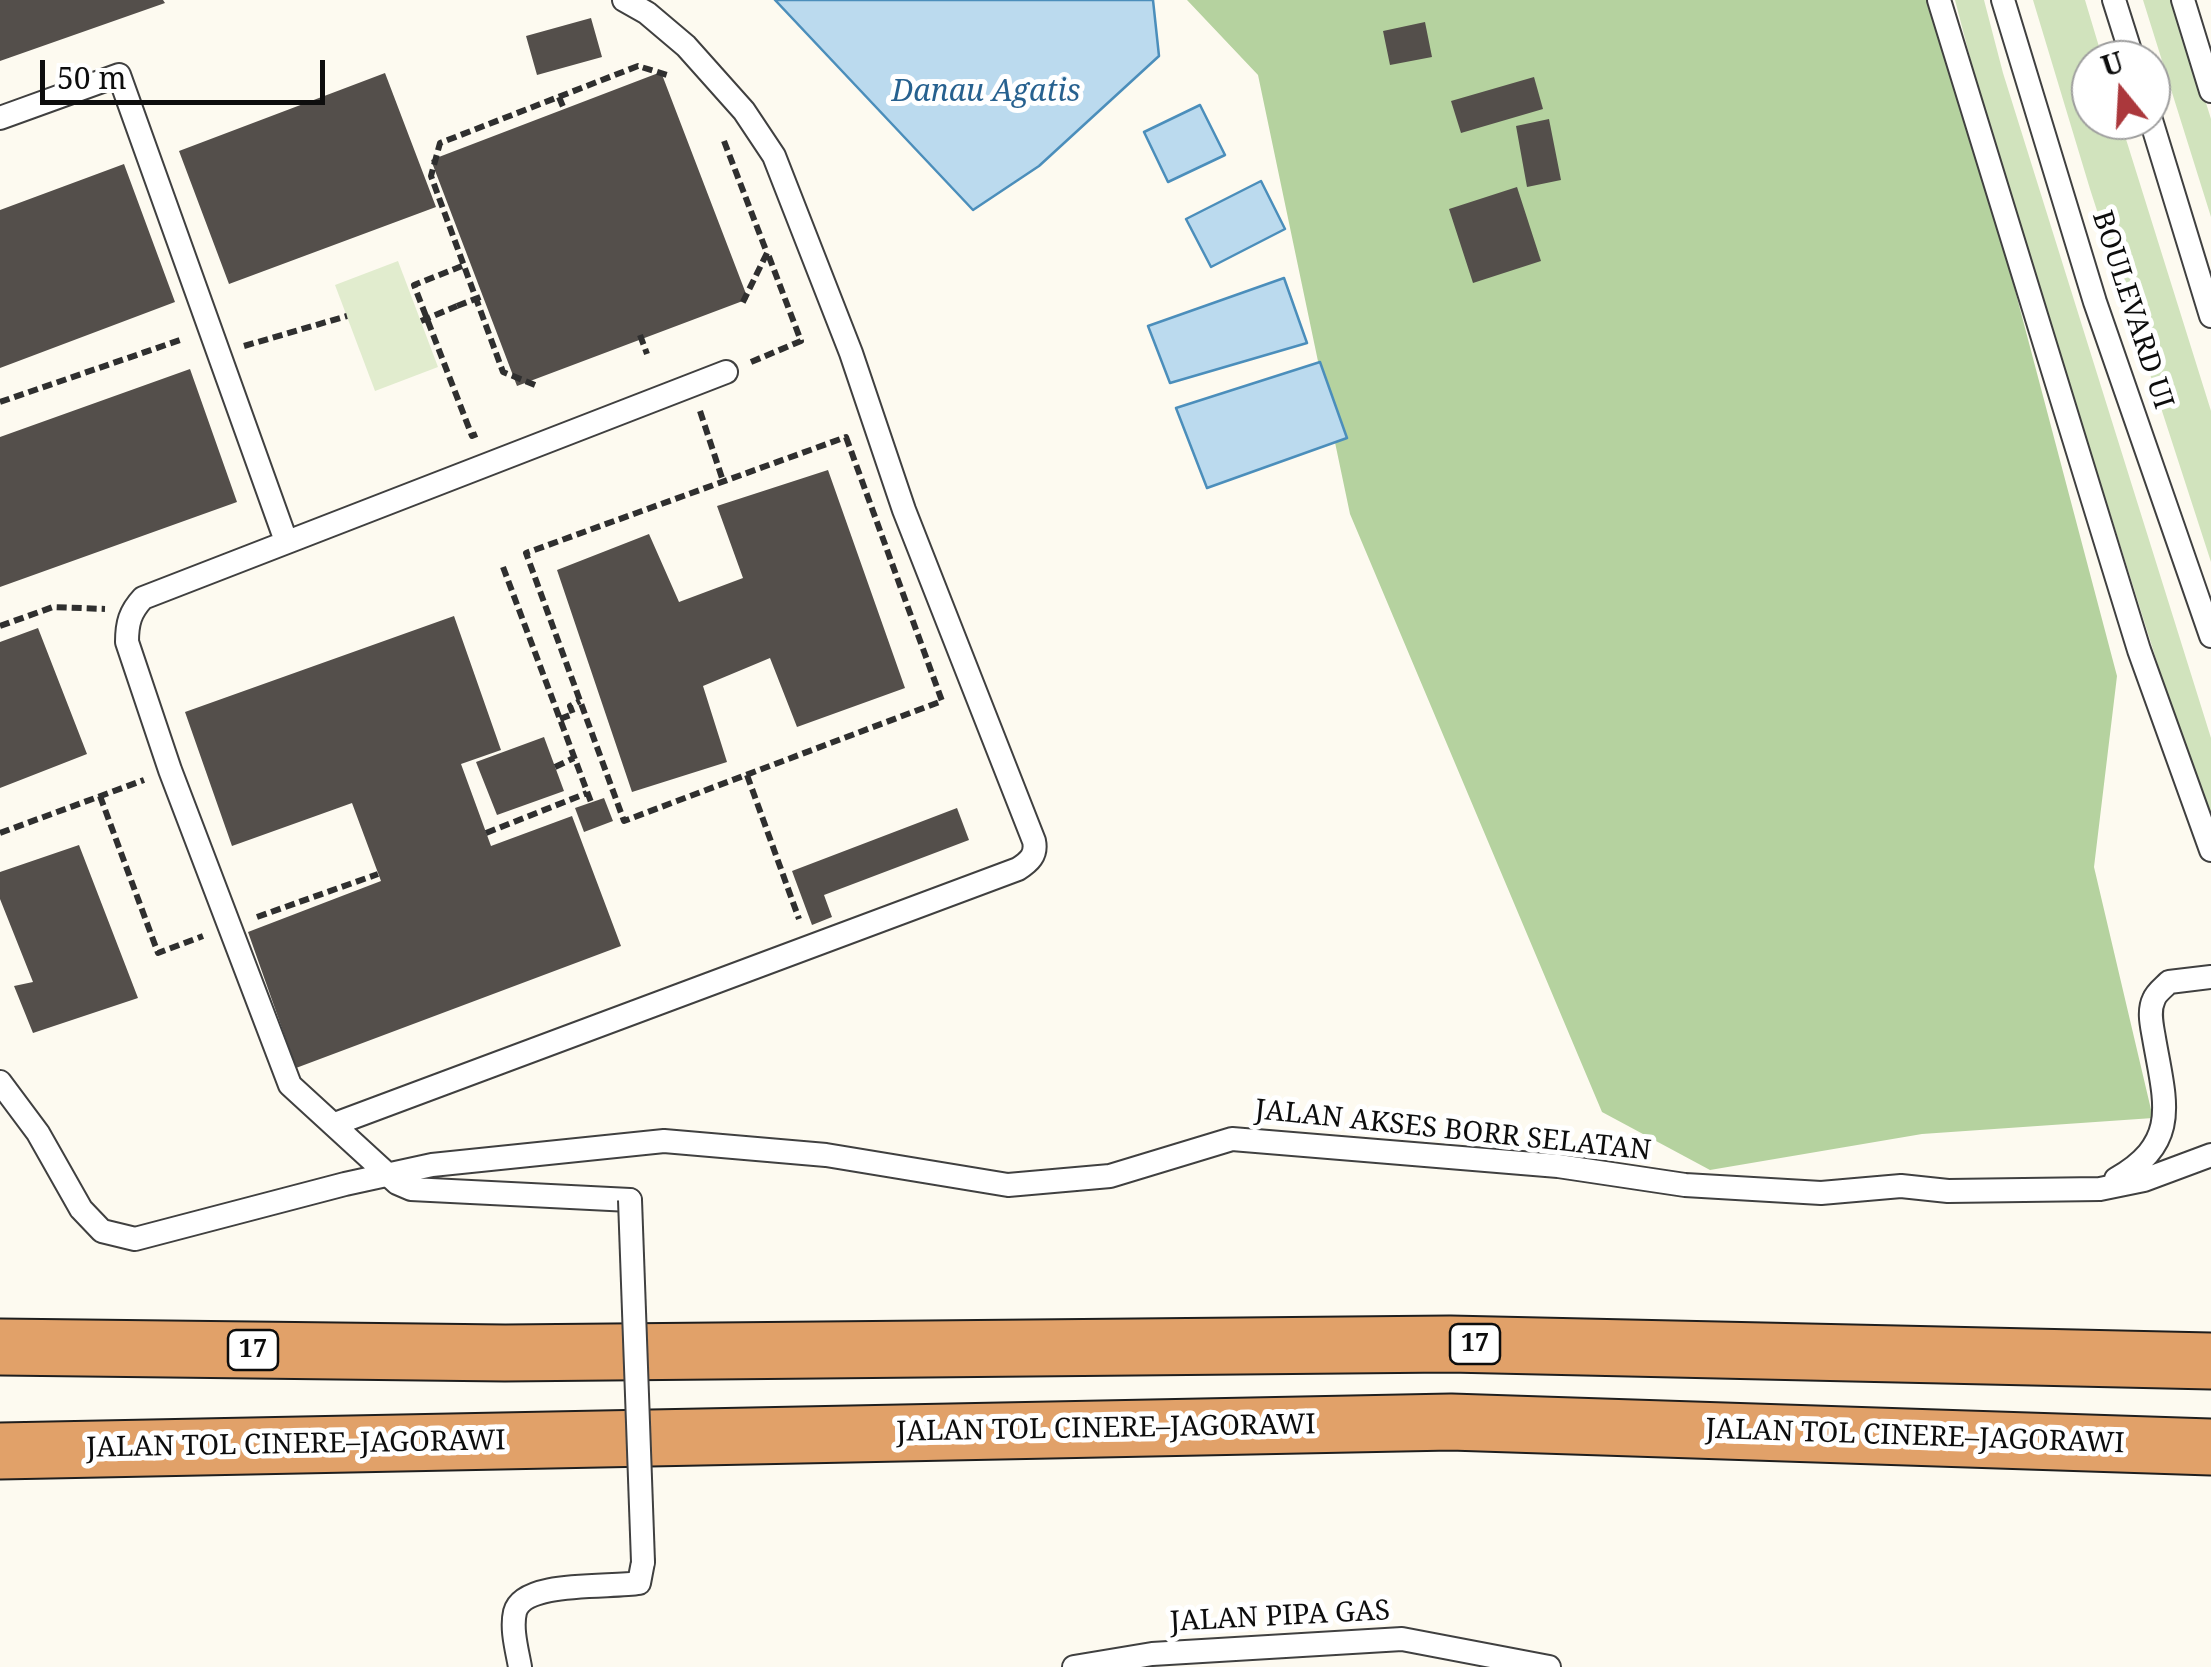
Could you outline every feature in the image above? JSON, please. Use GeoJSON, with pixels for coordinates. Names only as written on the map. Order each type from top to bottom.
{"type":"FeatureCollection","features":[{"type":"Feature","properties":{"kind":"highway","name":"17"},"geometry":{"type":"LineString","coordinates":[[0,1347],[505,1353],[1450,1344],[2211,1361]]}},
{"type":"Feature","properties":{"kind":"highway","name":"JALAN TOL CINERE–JAGORAWI"},"geometry":{"type":"LineString","coordinates":[[0,1450],[1451,1422],[2211,1446]]}},
{"type":"Feature","properties":{"kind":"lane"},"geometry":{"type":"LineString","coordinates":[[335,1124],[1018,869],[1033,855],[1034,841],[904,510],[851,353],[774,156],[744,111],[686,46],[647,13],[624,0]]}},
{"type":"Feature","properties":{"kind":"lane"},"geometry":{"type":"LineString","coordinates":[[1939,0],[2139,650],[2211,850]]}},
{"type":"Feature","properties":{"kind":"lane","name":"BOULEVARD UI"},"geometry":{"type":"LineString","coordinates":[[2002,0],[2095,302],[2210,628]]}},
{"type":"Feature","properties":{"kind":"lane"},"geometry":{"type":"LineString","coordinates":[[2114,0],[2126,40]]}},
{"type":"Feature","properties":{"kind":"lane"},"geometry":{"type":"LineString","coordinates":[[2183,0],[2211,91]]}},
{"type":"Feature","properties":{"kind":"lane"},"geometry":{"type":"LineString","coordinates":[[0,118],[119,76],[286,541]]}},
{"type":"Feature","properties":{"kind":"lane"},"geometry":{"type":"LineString","coordinates":[[2157,140],[2211,316]]}},
{"type":"Feature","properties":{"kind":"lane"},"geometry":{"type":"LineString","coordinates":[[520,1667],[514,1630],[515,1610],[522,1600],[544,1589],[639,1584],[642,1562],[630,1200],[425,1190],[397,1183],[290,1085],[170,770],[127,642],[132,610],[144,598],[286,541],[524,453],[726,372]]}},
{"type":"Feature","properties":{"kind":"lane"},"geometry":{"type":"LineString","coordinates":[[2100,1188],[2137,1167],[2160,1141],[2164,1100],[2150,1019],[2154,999],[2169,982],[2211,977]]}},
{"type":"Feature","properties":{"kind":"lane","name":"JALAN AKSES BORR SELATAN"},"geometry":{"type":"LineString","coordinates":[[0,1082],[38,1133],[80,1209],[102,1230],[135,1239],[432,1165],[664,1141],[826,1155],[1008,1185],[1110,1176],[1232,1139],[1558,1166],[1685,1185],[1822,1192],[1900,1186],[1948,1191],[2100,1188],[2144,1180],[2211,1155]]}},
{"type":"Feature","properties":{"kind":"lane","name":"JALAN PIPA GAS"},"geometry":{"type":"LineString","coordinates":[[1074,1667],[1152,1654],[1402,1639],[1549,1667]]}},
{"type":"Feature","properties":{"kind":"path"},"geometry":{"type":"LineString","coordinates":[[535,385],[503,372],[430,176],[440,143],[638,66],[686,81]]}},
{"type":"Feature","properties":{"kind":"path"},"geometry":{"type":"LineString","coordinates":[[559,97],[564,109]]}},
{"type":"Feature","properties":{"kind":"path"},"geometry":{"type":"LineString","coordinates":[[717,123],[801,342],[775,352]]}},
{"type":"Feature","properties":{"kind":"path"},"geometry":{"type":"LineString","coordinates":[[741,306],[768,252]]}},
{"type":"Feature","properties":{"kind":"path"},"geometry":{"type":"LineString","coordinates":[[462,266],[414,285],[423,320],[472,436],[510,422],[524,453]]}},
{"type":"Feature","properties":{"kind":"path"},"geometry":{"type":"LineString","coordinates":[[423,320],[483,296]]}},
{"type":"Feature","properties":{"kind":"path"},"geometry":{"type":"LineString","coordinates":[[218,353],[347,316]]}},
{"type":"Feature","properties":{"kind":"path"},"geometry":{"type":"LineString","coordinates":[[0,402],[210,330]]}},
{"type":"Feature","properties":{"kind":"path"},"geometry":{"type":"LineString","coordinates":[[640,335],[646,354]]}},
{"type":"Feature","properties":{"kind":"path"},"geometry":{"type":"LineString","coordinates":[[692,386],[723,481]]}},
{"type":"Feature","properties":{"kind":"path"},"geometry":{"type":"LineString","coordinates":[[846,436],[942,701],[624,821],[580,701],[526,553],[846,436]]}},
{"type":"Feature","properties":{"kind":"path"},"geometry":{"type":"LineString","coordinates":[[503,567],[590,802]]}},
{"type":"Feature","properties":{"kind":"path"},"geometry":{"type":"LineString","coordinates":[[0,626],[53,607],[132,610]]}},
{"type":"Feature","properties":{"kind":"path"},"geometry":{"type":"LineString","coordinates":[[560,719],[573,714],[570,706],[580,701]]}},
{"type":"Feature","properties":{"kind":"path"},"geometry":{"type":"LineString","coordinates":[[555,766],[574,758]]}},
{"type":"Feature","properties":{"kind":"path"},"geometry":{"type":"LineString","coordinates":[[0,833],[170,770]]}},
{"type":"Feature","properties":{"kind":"path"},"geometry":{"type":"LineString","coordinates":[[747,774],[799,920]]}},
{"type":"Feature","properties":{"kind":"path"},"geometry":{"type":"LineString","coordinates":[[486,834],[587,793]]}},
{"type":"Feature","properties":{"kind":"path"},"geometry":{"type":"LineString","coordinates":[[100,796],[158,953],[378,874]]}},
{"type":"Feature","properties":{"kind":"green space"},"geometry":{"type":"Polygon","coordinates":[[[1187,0],[1927,0],[2011,275],[2117,676],[2094,867],[2153,1118],[1922,1134],[1710,1170],[1602,1112],[1350,514],[1258,75],[1187,0]]]}},
{"type":"Feature","properties":{"kind":"green space"},"geometry":{"type":"Polygon","coordinates":[[[1955,0],[1984,0],[2003,73],[2211,738],[2208,824],[1986,119],[1955,0]]]}},
{"type":"Feature","properties":{"kind":"green space"},"geometry":{"type":"Polygon","coordinates":[[[2033,0],[2085,0],[2097,40],[2071,40],[2071,126],[2033,0]]]}},
{"type":"Feature","properties":{"kind":"green space"},"geometry":{"type":"Polygon","coordinates":[[[2143,0],[2174,0],[2211,119],[2211,217],[2171,89],[2171,40],[2156,40],[2143,0]]]}},
{"type":"Feature","properties":{"kind":"green space"},"geometry":{"type":"Polygon","coordinates":[[[2075,140],[2126,140],[2211,411],[2211,562],[2075,140]]]}},
{"type":"Feature","properties":{"kind":"green space"},"geometry":{"type":"Polygon","coordinates":[[[398,261],[438,367],[375,391],[335,285],[398,261]]]}},
{"type":"Feature","properties":{"kind":"water","name":"Danau Agatis"},"geometry":{"type":"Polygon","coordinates":[[[775,0],[1153,0],[1159,56],[1039,166],[973,210],[775,0]]]}},
{"type":"Feature","properties":{"kind":"water"},"geometry":{"type":"Polygon","coordinates":[[[1200,105],[1225,155],[1168,182],[1144,132],[1200,105]]]}},
{"type":"Feature","properties":{"kind":"water"},"geometry":{"type":"Polygon","coordinates":[[[1261,181],[1285,229],[1211,267],[1186,219],[1261,181]]]}},
{"type":"Feature","properties":{"kind":"water"},"geometry":{"type":"Polygon","coordinates":[[[1284,278],[1307,343],[1170,383],[1148,326],[1284,278]]]}},
{"type":"Feature","properties":{"kind":"water"},"geometry":{"type":"Polygon","coordinates":[[[1320,362],[1347,438],[1207,488],[1176,408],[1320,362]]]}},
{"type":"Feature","properties":{"kind":"building"},"geometry":{"type":"Polygon","coordinates":[[[0,0],[163,0],[165,3],[0,61],[0,0]]]}},
{"type":"Feature","properties":{"kind":"building"},"geometry":{"type":"Polygon","coordinates":[[[591,18],[602,57],[537,75],[526,36],[591,18]]]}},
{"type":"Feature","properties":{"kind":"building"},"geometry":{"type":"Polygon","coordinates":[[[1425,22],[1432,57],[1390,65],[1383,31],[1425,22]]]}},
{"type":"Feature","properties":{"kind":"building"},"geometry":{"type":"Polygon","coordinates":[[[661,72],[748,299],[517,386],[431,160],[661,72]]]}},
{"type":"Feature","properties":{"kind":"building"},"geometry":{"type":"Polygon","coordinates":[[[385,73],[436,207],[229,284],[179,151],[385,73]]]}},
{"type":"Feature","properties":{"kind":"building"},"geometry":{"type":"Polygon","coordinates":[[[1534,77],[1543,109],[1461,133],[1451,101],[1534,77]]]}},
{"type":"Feature","properties":{"kind":"building"},"geometry":{"type":"Polygon","coordinates":[[[1549,119],[1561,180],[1527,187],[1516,126],[1549,119]]]}},
{"type":"Feature","properties":{"kind":"building"},"geometry":{"type":"Polygon","coordinates":[[[124,164],[175,302],[0,368],[0,210],[124,164]]]}},
{"type":"Feature","properties":{"kind":"building"},"geometry":{"type":"Polygon","coordinates":[[[1517,187],[1541,261],[1473,283],[1449,209],[1517,187]]]}},
{"type":"Feature","properties":{"kind":"building"},"geometry":{"type":"Polygon","coordinates":[[[190,369],[237,502],[0,587],[0,437],[190,369]]]}},
{"type":"Feature","properties":{"kind":"building"},"geometry":{"type":"Polygon","coordinates":[[[828,470],[905,688],[797,727],[770,658],[703,686],[727,762],[632,792],[557,570],[649,534],[679,602],[743,578],[717,506],[828,470]]]}},
{"type":"Feature","properties":{"kind":"building"},"geometry":{"type":"Polygon","coordinates":[[[454,616],[501,750],[461,764],[491,846],[572,816],[621,946],[296,1068],[248,932],[381,881],[352,803],[232,846],[185,712],[454,616]]]}},
{"type":"Feature","properties":{"kind":"building"},"geometry":{"type":"Polygon","coordinates":[[[38,628],[87,754],[0,788],[0,642],[38,628]]]}},
{"type":"Feature","properties":{"kind":"building"},"geometry":{"type":"Polygon","coordinates":[[[544,737],[564,791],[497,815],[476,762],[544,737]]]}},
{"type":"Feature","properties":{"kind":"building"},"geometry":{"type":"Polygon","coordinates":[[[604,798],[613,821],[584,832],[575,808],[604,798]]]}},
{"type":"Feature","properties":{"kind":"building"},"geometry":{"type":"Polygon","coordinates":[[[957,808],[969,840],[824,895],[832,917],[812,925],[792,871],[957,808]]]}},
{"type":"Feature","properties":{"kind":"building"},"geometry":{"type":"Polygon","coordinates":[[[79,845],[138,998],[33,1033],[14,986],[33,982],[0,899],[0,872],[79,845]]]}}]}
